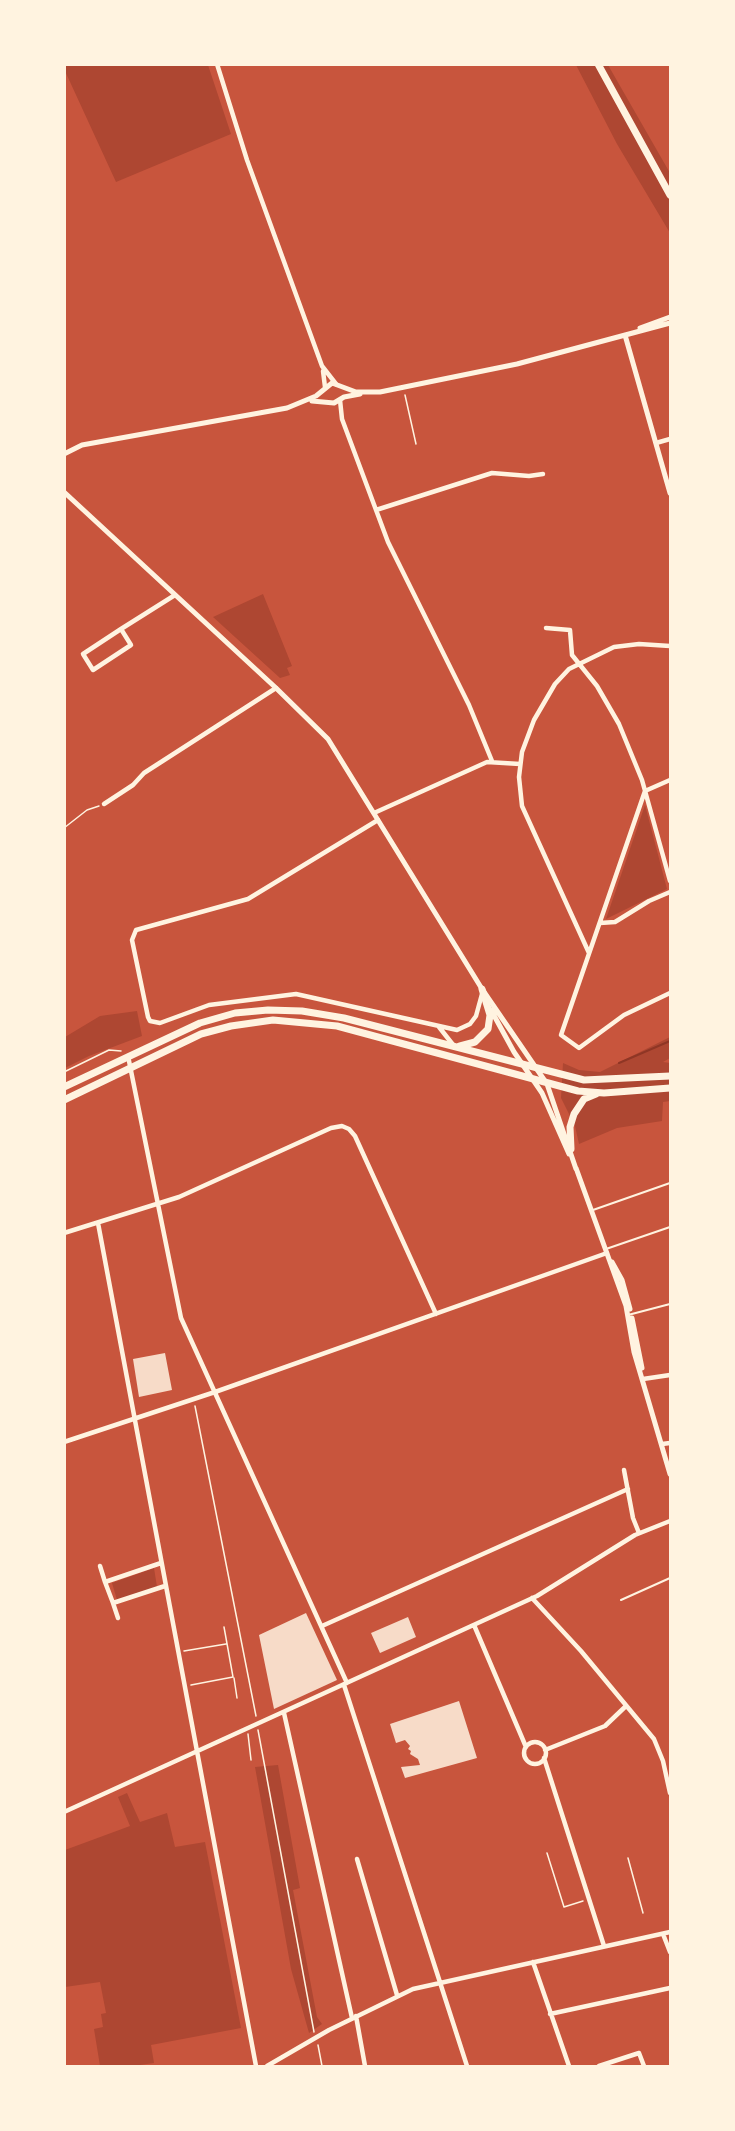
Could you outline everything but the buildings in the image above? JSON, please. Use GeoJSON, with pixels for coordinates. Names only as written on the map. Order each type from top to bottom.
{"type":"FeatureCollection","features":[{"type":"Feature","properties":{"kind":"main road"},"geometry":{"type":"LineString","coordinates":[[598,64],[670,195]]}},
{"type":"Feature","properties":{"kind":"main road"},"geometry":{"type":"LineString","coordinates":[[454,1046],[475,1042],[488,1029],[490,1015],[483,989]]}},
{"type":"Feature","properties":{"kind":"main road"},"geometry":{"type":"LineString","coordinates":[[64,1087],[200,1023],[235,1014],[268,1010],[320,1013],[537,1069],[592,1080],[670,1076]]}},
{"type":"Feature","properties":{"kind":"main road"},"geometry":{"type":"LineString","coordinates":[[64,1100],[188,1040],[217,1029],[255,1021],[289,1020],[320,1023],[364,1033],[548,1084],[599,1093],[670,1088]]}},
{"type":"Feature","properties":{"kind":"main road"},"geometry":{"type":"LineString","coordinates":[[571,1149],[570,1127],[576,1110],[584,1100],[599,1093]]}},
{"type":"Feature","properties":{"kind":"street"},"geometry":{"type":"LineString","coordinates":[[217,64],[247,160],[322,366],[323,397],[342,419]]}},
{"type":"Feature","properties":{"kind":"street"},"geometry":{"type":"LineString","coordinates":[[625,334],[670,317]]}},
{"type":"Feature","properties":{"kind":"street"},"geometry":{"type":"LineString","coordinates":[[304,402],[329,402],[523,363],[670,323]]}},
{"type":"Feature","properties":{"kind":"street"},"geometry":{"type":"LineString","coordinates":[[625,334],[670,493]]}},
{"type":"Feature","properties":{"kind":"street"},"geometry":{"type":"LineString","coordinates":[[322,366],[338,385],[342,419],[393,553],[469,705],[492,761]]}},
{"type":"Feature","properties":{"kind":"street"},"geometry":{"type":"LineString","coordinates":[[64,454],[82,445],[278,410],[304,402],[324,389],[338,385],[366,393]]}},
{"type":"Feature","properties":{"kind":"street"},"geometry":{"type":"LineString","coordinates":[[656,443],[670,439]]}},
{"type":"Feature","properties":{"kind":"street"},"geometry":{"type":"LineString","coordinates":[[376,510],[492,473],[529,476],[543,474]]}},
{"type":"Feature","properties":{"kind":"street"},"geometry":{"type":"LineString","coordinates":[[64,492],[326,736],[483,989],[548,1084],[576,1169]]}},
{"type":"Feature","properties":{"kind":"street"},"geometry":{"type":"LineString","coordinates":[[121,629],[131,645],[93,670],[83,654],[121,629],[175,595]]}},
{"type":"Feature","properties":{"kind":"street"},"geometry":{"type":"LineString","coordinates":[[546,628],[570,630],[570,651],[603,695],[619,724],[645,790],[670,881]]}},
{"type":"Feature","properties":{"kind":"street"},"geometry":{"type":"LineString","coordinates":[[589,953],[522,806],[520,764],[525,740],[534,720],[560,678],[578,663],[602,651],[624,645],[670,646]]}},
{"type":"Feature","properties":{"kind":"street"},"geometry":{"type":"LineString","coordinates":[[104,804],[134,785],[144,773],[276,688]]}},
{"type":"Feature","properties":{"kind":"street"},"geometry":{"type":"LineString","coordinates":[[374,813],[492,761],[520,764]]}},
{"type":"Feature","properties":{"kind":"street"},"geometry":{"type":"LineString","coordinates":[[670,780],[645,790],[561,1035],[579,1048],[624,1014],[670,993]]}},
{"type":"Feature","properties":{"kind":"street"},"geometry":{"type":"LineString","coordinates":[[378,820],[248,899],[136,930],[132,940],[148,1017],[154,1023],[160,1023],[209,1005],[296,994],[457,1030],[470,1024],[478,1010],[483,989]]}},
{"type":"Feature","properties":{"kind":"street"},"geometry":{"type":"LineString","coordinates":[[600,922],[615,922],[670,892]]}},
{"type":"Feature","properties":{"kind":"street"},"geometry":{"type":"LineString","coordinates":[[483,989],[499,1026],[534,1080],[593,1210],[630,1314],[631,1340],[670,1474]]}},
{"type":"Feature","properties":{"kind":"street"},"geometry":{"type":"LineString","coordinates":[[439,1027],[454,1046]]}},
{"type":"Feature","properties":{"kind":"street"},"geometry":{"type":"LineString","coordinates":[[128,1056],[180,1315],[322,1626],[346,1684],[467,2067]]}},
{"type":"Feature","properties":{"kind":"street"},"geometry":{"type":"LineString","coordinates":[[534,1080],[534,1072],[537,1069]]}},
{"type":"Feature","properties":{"kind":"street"},"geometry":{"type":"LineString","coordinates":[[64,1233],[158,1204],[334,1126],[345,1127],[355,1136],[436,1314]]}},
{"type":"Feature","properties":{"kind":"street"},"geometry":{"type":"LineString","coordinates":[[98,1223],[256,2067]]}},
{"type":"Feature","properties":{"kind":"street"},"geometry":{"type":"LineString","coordinates":[[64,1442],[215,1392],[607,1251]]}},
{"type":"Feature","properties":{"kind":"street"},"geometry":{"type":"LineString","coordinates":[[644,1379],[670,1375]]}},
{"type":"Feature","properties":{"kind":"street"},"geometry":{"type":"LineString","coordinates":[[662,1444],[670,1443]]}},
{"type":"Feature","properties":{"kind":"street"},"geometry":{"type":"LineString","coordinates":[[624,1470],[639,1533]]}},
{"type":"Feature","properties":{"kind":"street"},"geometry":{"type":"LineString","coordinates":[[322,1626],[628,1489]]}},
{"type":"Feature","properties":{"kind":"street"},"geometry":{"type":"LineString","coordinates":[[64,1812],[532,1598],[639,1533],[670,1521]]}},
{"type":"Feature","properties":{"kind":"street"},"geometry":{"type":"LineString","coordinates":[[105,1582],[161,1563]]}},
{"type":"Feature","properties":{"kind":"street"},"geometry":{"type":"LineString","coordinates":[[100,1566],[118,1618]]}},
{"type":"Feature","properties":{"kind":"street"},"geometry":{"type":"LineString","coordinates":[[113,1603],[165,1586]]}},
{"type":"Feature","properties":{"kind":"street"},"geometry":{"type":"LineString","coordinates":[[532,1598],[581,1651],[654,1739],[663,1761],[670,1793]]}},
{"type":"Feature","properties":{"kind":"street"},"geometry":{"type":"LineString","coordinates":[[474,1625],[526,1747],[524,1754],[529,1762],[539,1763],[544,1758]]}},
{"type":"Feature","properties":{"kind":"street"},"geometry":{"type":"LineString","coordinates":[[545,1750],[605,1726],[626,1706]]}},
{"type":"Feature","properties":{"kind":"street"},"geometry":{"type":"LineString","coordinates":[[284,1713],[365,2067]]}},
{"type":"Feature","properties":{"kind":"street"},"geometry":{"type":"LineString","coordinates":[[526,1747],[535,1742],[542,1745],[545,1750],[544,1758],[604,1946]]}},
{"type":"Feature","properties":{"kind":"street"},"geometry":{"type":"LineString","coordinates":[[663,1761],[670,1764]]}},
{"type":"Feature","properties":{"kind":"street"},"geometry":{"type":"LineString","coordinates":[[357,1859],[398,1995]]}},
{"type":"Feature","properties":{"kind":"street"},"geometry":{"type":"LineString","coordinates":[[267,2067],[398,1995],[442,1982],[670,1932]]}},
{"type":"Feature","properties":{"kind":"street"},"geometry":{"type":"LineString","coordinates":[[663,1934],[670,1952]]}},
{"type":"Feature","properties":{"kind":"street"},"geometry":{"type":"LineString","coordinates":[[533,1962],[569,2067]]}},
{"type":"Feature","properties":{"kind":"street"},"geometry":{"type":"LineString","coordinates":[[550,2014],[670,1988]]}},
{"type":"Feature","properties":{"kind":"street"},"geometry":{"type":"LineString","coordinates":[[599,2067],[639,2053],[644,2067]]}},
{"type":"Feature","properties":{"kind":"lane"},"geometry":{"type":"LineString","coordinates":[[593,1210],[670,1182]]}},
{"type":"Feature","properties":{"kind":"lane"},"geometry":{"type":"LineString","coordinates":[[607,1251],[670,1227]]}},
{"type":"Feature","properties":{"kind":"lane"},"geometry":{"type":"LineString","coordinates":[[630,1314],[670,1304]]}},
{"type":"Feature","properties":{"kind":"lane"},"geometry":{"type":"LineString","coordinates":[[621,1600],[670,1578]]}},
{"type":"Feature","properties":{"kind":"path"},"geometry":{"type":"LineString","coordinates":[[403,387],[416,444]]}},
{"type":"Feature","properties":{"kind":"path"},"geometry":{"type":"LineString","coordinates":[[64,828],[87,810],[104,804]]}},
{"type":"Feature","properties":{"kind":"path"},"geometry":{"type":"LineString","coordinates":[[64,1072],[109,1050],[118,1052]]}},
{"type":"Feature","properties":{"kind":"path"},"geometry":{"type":"LineString","coordinates":[[224,1627],[237,1698]]}},
{"type":"Feature","properties":{"kind":"path"},"geometry":{"type":"LineString","coordinates":[[177,1653],[227,1643]]}},
{"type":"Feature","properties":{"kind":"path"},"geometry":{"type":"LineString","coordinates":[[184,1686],[233,1677]]}},
{"type":"Feature","properties":{"kind":"path"},"geometry":{"type":"LineString","coordinates":[[247,1730],[251,1760]]}},
{"type":"Feature","properties":{"kind":"path"},"geometry":{"type":"LineString","coordinates":[[547,1853],[564,1907],[590,1899]]}},
{"type":"Feature","properties":{"kind":"path"},"geometry":{"type":"LineString","coordinates":[[628,1858],[643,1913]]}},
{"type":"Feature","properties":{"kind":"path"},"geometry":{"type":"LineString","coordinates":[[317,2038],[322,2067]]}},
{"type":"Feature","properties":{"kind":"shaded area"},"geometry":{"type":"Polygon","coordinates":[[[64,65],[208,65],[231,134],[116,182],[64,65]]]}},
{"type":"Feature","properties":{"kind":"shaded area"},"geometry":{"type":"Polygon","coordinates":[[[576,65],[608,65],[670,173],[670,233],[617,144],[576,65]]]}},
{"type":"Feature","properties":{"kind":"shaded area"},"geometry":{"type":"Polygon","coordinates":[[[263,594],[292,666],[287,668],[290,675],[280,678],[213,617],[263,594]]]}},
{"type":"Feature","properties":{"kind":"shaded area"},"geometry":{"type":"Polygon","coordinates":[[[645,805],[667,889],[606,919],[645,805]]]}},
{"type":"Feature","properties":{"kind":"shaded area"},"geometry":{"type":"Polygon","coordinates":[[[137,1011],[142,1036],[89,1056],[65,1068],[65,1037],[100,1016],[137,1011]]]}},
{"type":"Feature","properties":{"kind":"shaded area"},"geometry":{"type":"Polygon","coordinates":[[[670,1037],[670,1058],[663,1062],[670,1063],[670,1101],[663,1102],[662,1121],[617,1128],[579,1144],[575,1126],[561,1098],[563,1063],[579,1070],[600,1072],[670,1037]]]}},
{"type":"Feature","properties":{"kind":"shaded area"},"geometry":{"type":"Polygon","coordinates":[[[154,1568],[157,1587],[117,1600],[112,1583],[154,1568]]]}},
{"type":"Feature","properties":{"kind":"shaded area"},"geometry":{"type":"Polygon","coordinates":[[[278,1765],[300,1888],[293,1890],[317,2017],[322,2024],[309,2033],[291,1969],[255,1767],[278,1765]]]}},
{"type":"Feature","properties":{"kind":"shaded area"},"geometry":{"type":"Polygon","coordinates":[[[127,1793],[140,1822],[167,1813],[175,1847],[205,1842],[241,2028],[151,2045],[154,2063],[133,2066],[100,2066],[94,2029],[103,2027],[101,2014],[106,2013],[100,1982],[65,1987],[65,1850],[130,1826],[118,1797],[127,1793]]]}},
{"type":"Feature","properties":{"kind":"waterway"},"geometry":{"type":"LineString","coordinates":[[619,1063],[670,1041]]}}]}
